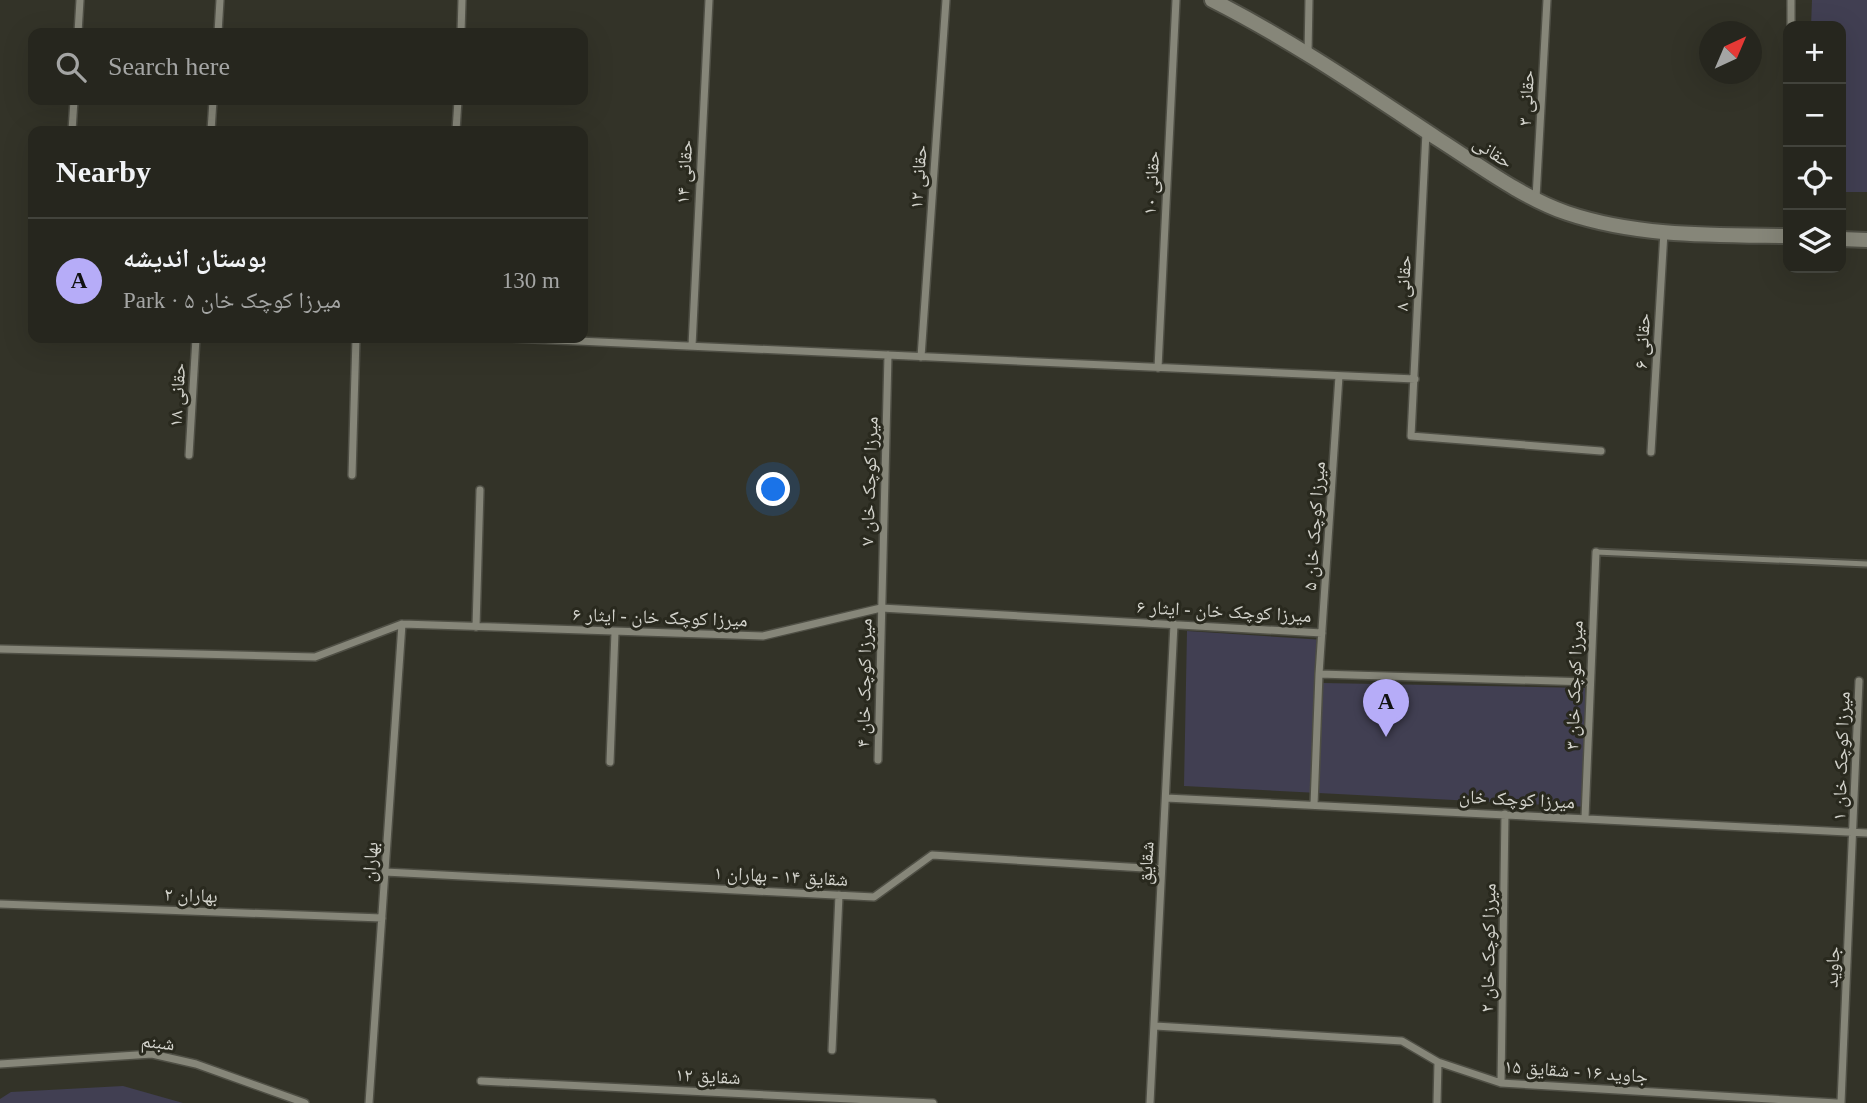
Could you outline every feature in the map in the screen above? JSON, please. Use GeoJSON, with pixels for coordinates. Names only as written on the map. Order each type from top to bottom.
{"type":"FeatureCollection","features":[{"type":"Feature","properties":{"kind":"main road","name":"حقانی"},"geometry":{"type":"LineString","coordinates":[[1212,0],[1276,32],[1508,185],[1566,213],[1621,227],[1664,232],[1783,236]]}},
{"type":"Feature","properties":{"kind":"main road"},"geometry":{"type":"LineString","coordinates":[[1846,239],[1867,240]]}},
{"type":"Feature","properties":{"kind":"street"},"geometry":{"type":"LineString","coordinates":[[78,28],[80,0]]}},
{"type":"Feature","properties":{"kind":"street"},"geometry":{"type":"LineString","coordinates":[[218,28],[220,0]]}},
{"type":"Feature","properties":{"kind":"street"},"geometry":{"type":"LineString","coordinates":[[461,28],[462,0]]}},
{"type":"Feature","properties":{"kind":"street","name":"حقانی ۱۴"},"geometry":{"type":"LineString","coordinates":[[692,346],[709,0]]}},
{"type":"Feature","properties":{"kind":"street","name":"حقانی ۱۲"},"geometry":{"type":"LineString","coordinates":[[921,357],[946,0]]}},
{"type":"Feature","properties":{"kind":"street","name":"حقانی ۱۰"},"geometry":{"type":"LineString","coordinates":[[1158,368],[1176,0]]}},
{"type":"Feature","properties":{"kind":"street"},"geometry":{"type":"LineString","coordinates":[[1308,53],[1309,0]]}},
{"type":"Feature","properties":{"kind":"street","name":"حقانی ۳"},"geometry":{"type":"LineString","coordinates":[[1536,198],[1547,0]]}},
{"type":"Feature","properties":{"kind":"street"},"geometry":{"type":"LineString","coordinates":[[1791,0],[1791,21]]}},
{"type":"Feature","properties":{"kind":"street"},"geometry":{"type":"LineString","coordinates":[[72,126],[74,105]]}},
{"type":"Feature","properties":{"kind":"street"},"geometry":{"type":"LineString","coordinates":[[211,126],[213,105]]}},
{"type":"Feature","properties":{"kind":"street"},"geometry":{"type":"LineString","coordinates":[[456,126],[458,105]]}},
{"type":"Feature","properties":{"kind":"street","name":"حقانی ۸"},"geometry":{"type":"LineString","coordinates":[[1426,131],[1411,436],[1601,451]]}},
{"type":"Feature","properties":{"kind":"street","name":"حقانی ۶"},"geometry":{"type":"LineString","coordinates":[[1651,452],[1664,232]]}},
{"type":"Feature","properties":{"kind":"street"},"geometry":{"type":"LineString","coordinates":[[588,341],[1415,379]]}},
{"type":"Feature","properties":{"kind":"street","name":"حقانی ۱۸"},"geometry":{"type":"LineString","coordinates":[[189,455],[196,343]]}},
{"type":"Feature","properties":{"kind":"street"},"geometry":{"type":"LineString","coordinates":[[352,475],[356,343]]}},
{"type":"Feature","properties":{"kind":"street","name":"میرزا کوچک خان ۷"},"geometry":{"type":"LineString","coordinates":[[881,608],[888,355]]}},
{"type":"Feature","properties":{"kind":"street","name":"میرزا کوچک خان ۵"},"geometry":{"type":"LineString","coordinates":[[1314,805],[1319,674],[1339,376]]}},
{"type":"Feature","properties":{"kind":"street"},"geometry":{"type":"LineString","coordinates":[[476,627],[480,490]]}},
{"type":"Feature","properties":{"kind":"street","name":"میرزا کوچک خان ۳"},"geometry":{"type":"LineString","coordinates":[[1585,818],[1596,552]]}},
{"type":"Feature","properties":{"kind":"street","name":"میرزا کوچک خان - ایثار ۶"},"geometry":{"type":"LineString","coordinates":[[0,649],[315,657],[402,624],[763,636],[881,608],[1322,633]]}},
{"type":"Feature","properties":{"kind":"street","name":"میرزا کوچک خان ۴"},"geometry":{"type":"LineString","coordinates":[[878,760],[881,608]]}},
{"type":"Feature","properties":{"kind":"street","name":"بهاران"},"geometry":{"type":"LineString","coordinates":[[369,1103],[402,624]]}},
{"type":"Feature","properties":{"kind":"street","name":"شقایق"},"geometry":{"type":"LineString","coordinates":[[1150,1103],[1174,624]]}},
{"type":"Feature","properties":{"kind":"street"},"geometry":{"type":"LineString","coordinates":[[610,762],[615,632]]}},
{"type":"Feature","properties":{"kind":"street"},"geometry":{"type":"LineString","coordinates":[[1319,674],[1589,682]]}},
{"type":"Feature","properties":{"kind":"street","name":"میرزا کوچک خان ۱"},"geometry":{"type":"LineString","coordinates":[[1854,832],[1859,681]]}},
{"type":"Feature","properties":{"kind":"street","name":"میرزا کوچک خان"},"geometry":{"type":"LineString","coordinates":[[1166,798],[1867,832]]}},
{"type":"Feature","properties":{"kind":"street","name":"میرزا کوچک خان ۲"},"geometry":{"type":"LineString","coordinates":[[1501,1083],[1505,814]]}},
{"type":"Feature","properties":{"kind":"street","name":"جاوید"},"geometry":{"type":"LineString","coordinates":[[1839,1103],[1854,832]]}},
{"type":"Feature","properties":{"kind":"street","name":"شقایق ۱۴ - بهاران ۱"},"geometry":{"type":"LineString","coordinates":[[385,872],[874,897],[932,855],[1161,869]]}},
{"type":"Feature","properties":{"kind":"street"},"geometry":{"type":"LineString","coordinates":[[832,1050],[839,895]]}},
{"type":"Feature","properties":{"kind":"street","name":"بهاران ۲"},"geometry":{"type":"LineString","coordinates":[[0,904],[382,918]]}},
{"type":"Feature","properties":{"kind":"street","name":"جاوید ۱۶ - شقایق ۱۵"},"geometry":{"type":"LineString","coordinates":[[1154,1026],[1402,1041],[1438,1062],[1501,1083],[1839,1103]]}},
{"type":"Feature","properties":{"kind":"street","name":"شبنم"},"geometry":{"type":"LineString","coordinates":[[0,1064],[152,1054],[195,1064],[305,1103]]}},
{"type":"Feature","properties":{"kind":"street"},"geometry":{"type":"LineString","coordinates":[[1437,1103],[1438,1062]]}},
{"type":"Feature","properties":{"kind":"street","name":"شقایق ۱۲"},"geometry":{"type":"LineString","coordinates":[[481,1081],[933,1103]]}},
{"type":"Feature","properties":{"kind":"lane"},"geometry":{"type":"LineString","coordinates":[[1596,552],[1867,564]]}},
{"type":"Feature","properties":{"kind":"shaded area"},"geometry":{"type":"Polygon","coordinates":[[[1812,0],[1867,0],[1867,192],[1846,192],[1846,21],[1811,21],[1812,0]]]}},
{"type":"Feature","properties":{"kind":"shaded area"},"geometry":{"type":"Polygon","coordinates":[[[1187,631],[1325,640],[1323,683],[1585,688],[1589,807],[1184,786],[1187,631]]]}},
{"type":"Feature","properties":{"kind":"shaded area"},"geometry":{"type":"Polygon","coordinates":[[[123,1086],[183,1103],[0,1103],[0,1099],[11,1092],[123,1086]]]}},
{"type":"Feature","properties":{"kind":"place","name":"بوستان اندیشه"},"geometry":{"type":"Point","coordinates":[1386,737]}}]}
